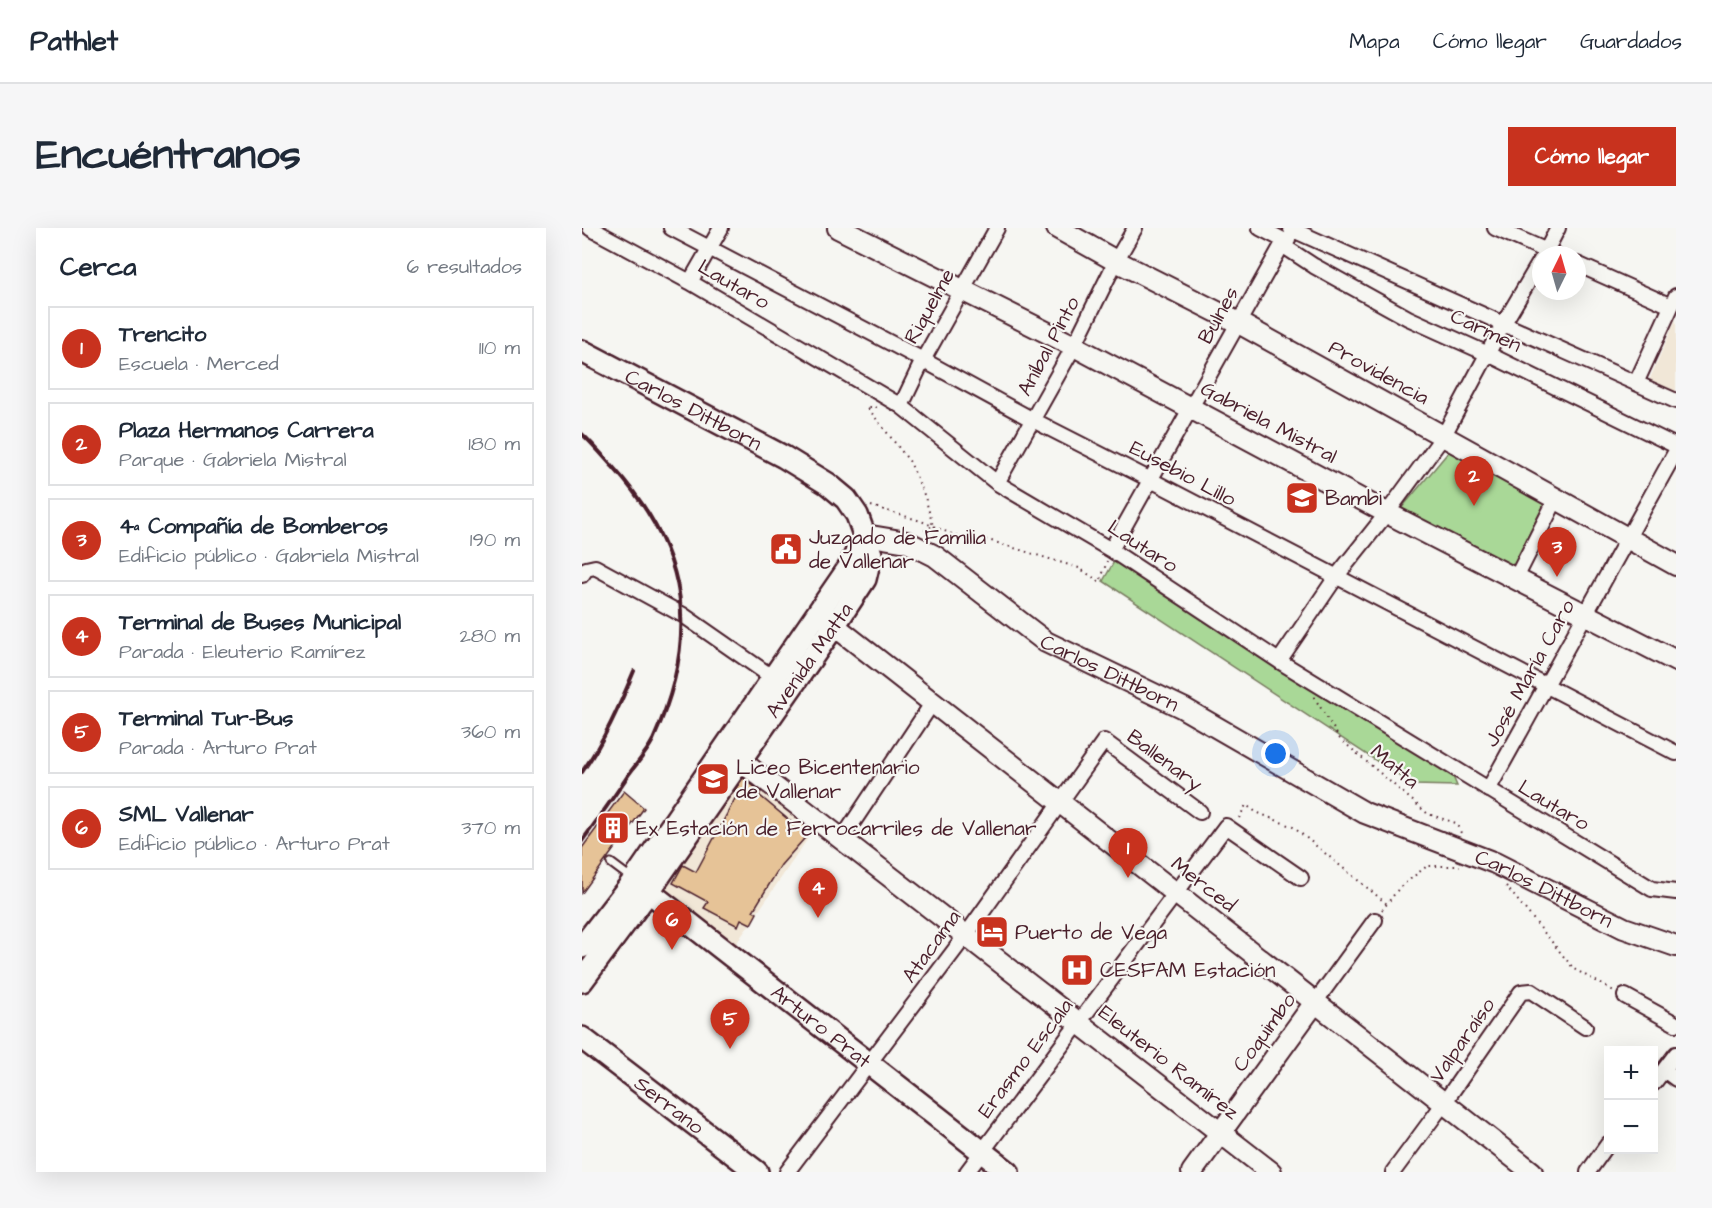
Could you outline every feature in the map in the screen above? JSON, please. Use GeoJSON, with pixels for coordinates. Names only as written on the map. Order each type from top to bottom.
{"type":"FeatureCollection","features":[{"type":"Feature","properties":{"kind":"main road","name":"Gabriela Mistral"},"geometry":{"type":"LineString","coordinates":[[838,228],[1074,346],[1387,513],[1676,661]]}},
{"type":"Feature","properties":{"kind":"main road","name":"Providencia"},"geometry":{"type":"LineString","coordinates":[[1057,228],[1116,261],[1237,322],[1676,565]]}},
{"type":"Feature","properties":{"kind":"main road","name":"Carlos Dittborn"},"geometry":{"type":"LineString","coordinates":[[582,351],[784,457],[828,484],[846,499],[865,535],[907,542],[934,556],[1046,642],[1183,708],[1365,813],[1624,928],[1676,946]]}},
{"type":"Feature","properties":{"kind":"main road","name":"Avenida Matta"},"geometry":{"type":"LineString","coordinates":[[582,981],[641,885],[826,619],[865,535]]}},
{"type":"Feature","properties":{"kind":"main road","name":"Avenida Matta"},"geometry":{"type":"LineString","coordinates":[[732,754],[772,677],[826,619]]}},
{"type":"Feature","properties":{"kind":"main road","name":"Merced"},"geometry":{"type":"LineString","coordinates":[[826,619],[1532,1172]]}},
{"type":"Feature","properties":{"kind":"main road","name":"Eleuterio Ramírez"},"geometry":{"type":"LineString","coordinates":[[732,754],[1271,1172]]}},
{"type":"Feature","properties":{"kind":"main road","name":"Avenida Matta"},"geometry":{"type":"LineString","coordinates":[[582,947],[641,885]]}},
{"type":"Feature","properties":{"kind":"main road","name":"Arturo Prat"},"geometry":{"type":"LineString","coordinates":[[641,885],[1008,1172]]}},
{"type":"Feature","properties":{"kind":"main road","name":"Coquimbo"},"geometry":{"type":"LineString","coordinates":[[1192,1172],[1316,1001]]}},
{"type":"Feature","properties":{"kind":"main road","name":"Serrano"},"geometry":{"type":"LineString","coordinates":[[582,1038],[757,1172]]}},
{"type":"Feature","properties":{"kind":"street","name":"Lautaro"},"geometry":{"type":"LineString","coordinates":[[590,228],[690,282],[901,406],[997,483],[1111,550],[1279,661],[1488,790],[1652,889],[1676,892]]}},
{"type":"Feature","properties":{"kind":"street","name":"Eusebio Lillo"},"geometry":{"type":"LineString","coordinates":[[671,228],[1033,420],[1676,753]]}},
{"type":"Feature","properties":{"kind":"street"},"geometry":{"type":"LineString","coordinates":[[690,282],[721,228]]}},
{"type":"Feature","properties":{"kind":"street","name":"Riquelme"},"geometry":{"type":"LineString","coordinates":[[901,406],[923,360],[997,228]]}},
{"type":"Feature","properties":{"kind":"street","name":"Aníbal Pinto"},"geometry":{"type":"LineString","coordinates":[[997,483],[1074,346],[1135,228]]}},
{"type":"Feature","properties":{"kind":"street","name":"Carmen"},"geometry":{"type":"LineString","coordinates":[[1260,228],[1288,236],[1314,266],[1408,318],[1488,354],[1676,446]]}},
{"type":"Feature","properties":{"kind":"street"},"geometry":{"type":"LineString","coordinates":[[1496,228],[1532,247]]}},
{"type":"Feature","properties":{"kind":"street"},"geometry":{"type":"LineString","coordinates":[[1551,246],[1558,228]]}},
{"type":"Feature","properties":{"kind":"street"},"geometry":{"type":"LineString","coordinates":[[1288,236],[1504,323],[1676,401]]}},
{"type":"Feature","properties":{"kind":"street","name":"Bulnes"},"geometry":{"type":"LineString","coordinates":[[1111,550],[1237,322],[1288,236]]}},
{"type":"Feature","properties":{"kind":"street"},"geometry":{"type":"LineString","coordinates":[[1586,267],[1673,301],[1636,383]]}},
{"type":"Feature","properties":{"kind":"street"},"geometry":{"type":"LineString","coordinates":[[1279,661],[1336,577],[1387,513],[1444,435],[1504,323],[1532,279]]}},
{"type":"Feature","properties":{"kind":"street","name":"José María Caro"},"geometry":{"type":"LineString","coordinates":[[1488,790],[1676,451]]}},
{"type":"Feature","properties":{"kind":"street"},"geometry":{"type":"LineString","coordinates":[[1516,578],[1556,500]]}},
{"type":"Feature","properties":{"kind":"street"},"geometry":{"type":"LineString","coordinates":[[583,570],[595,567],[683,615],[772,677]]}},
{"type":"Feature","properties":{"kind":"street"},"geometry":{"type":"LineString","coordinates":[[842,839],[933,702]]}},
{"type":"Feature","properties":{"kind":"street","name":"Atacama"},"geometry":{"type":"LineString","coordinates":[[787,1172],[966,934],[1104,741]]}},
{"type":"Feature","properties":{"kind":"street","name":"Ballenary"},"geometry":{"type":"LineString","coordinates":[[1104,741],[1200,812]]}},
{"type":"Feature","properties":{"kind":"street"},"geometry":{"type":"LineString","coordinates":[[1229,828],[1301,878]]}},
{"type":"Feature","properties":{"kind":"street","name":"Erasmo Escala"},"geometry":{"type":"LineString","coordinates":[[967,1172],[1175,892],[1229,828]]}},
{"type":"Feature","properties":{"kind":"street","name":"Coquimbo"},"geometry":{"type":"LineString","coordinates":[[1316,1001],[1375,920]]}},
{"type":"Feature","properties":{"kind":"street","name":"Valparaíso"},"geometry":{"type":"LineString","coordinates":[[1393,1172],[1521,992],[1532,991],[1585,1027]]}},
{"type":"Feature","properties":{"kind":"street"},"geometry":{"type":"LineString","coordinates":[[1625,996],[1676,1023]]}},
{"type":"Feature","properties":{"kind":"street"},"geometry":{"type":"LineString","coordinates":[[1658,1077],[1676,1054]]}},
{"type":"Feature","properties":{"kind":"street"},"geometry":{"type":"LineString","coordinates":[[1664,1070],[1676,1079]]}},
{"type":"Feature","properties":{"kind":"street"},"geometry":{"type":"LineString","coordinates":[[1587,1172],[1604,1149]]}},
{"type":"Feature","properties":{"kind":"lane"},"geometry":{"type":"LineString","coordinates":[[611,863],[641,885]]}},
{"type":"Feature","properties":{"kind":"path"},"geometry":{"type":"LineString","coordinates":[[901,406],[867,407],[910,462],[925,497],[933,526]]}},
{"type":"Feature","properties":{"kind":"path"},"geometry":{"type":"LineString","coordinates":[[846,499],[933,526],[954,535],[987,540],[1079,568],[1100,582],[1111,550]]}},
{"type":"Feature","properties":{"kind":"path"},"geometry":{"type":"LineString","coordinates":[[907,542],[933,526]]}},
{"type":"Feature","properties":{"kind":"path","name":"Matta"},"geometry":{"type":"LineString","coordinates":[[1298,673],[1340,739],[1428,814],[1456,823],[1468,860]]}},
{"type":"Feature","properties":{"kind":"path"},"geometry":{"type":"LineString","coordinates":[[1229,828],[1246,805],[1256,812],[1293,827],[1387,904]]}},
{"type":"Feature","properties":{"kind":"path"},"geometry":{"type":"LineString","coordinates":[[1375,920],[1400,887],[1427,866],[1468,860]]}},
{"type":"Feature","properties":{"kind":"path"},"geometry":{"type":"LineString","coordinates":[[1501,880],[1574,969],[1625,996]]}},
{"type":"Feature","properties":{"kind":"shaded area"},"geometry":{"type":"Polygon","coordinates":[[[1676,319],[1676,394],[1648,383],[1676,319]]]}},
{"type":"Feature","properties":{"kind":"shaded area"},"geometry":{"type":"Polygon","coordinates":[[[741,769],[815,828],[734,947],[655,887],[741,769]]]}},
{"type":"Feature","properties":{"kind":"green space"},"geometry":{"type":"Polygon","coordinates":[[[1451,449],[1546,502],[1513,570],[1399,511],[1451,449]]]}},
{"type":"Feature","properties":{"kind":"green space"},"geometry":{"type":"Polygon","coordinates":[[[1115,560],[1451,772],[1457,786],[1413,785],[1103,581],[1115,560]]]}},
{"type":"Feature","properties":{"kind":"building"},"geometry":{"type":"Polygon","coordinates":[[[743,778],[761,792],[759,795],[796,826],[800,822],[811,831],[781,865],[753,911],[757,913],[751,924],[741,919],[738,926],[704,908],[708,902],[673,883],[683,865],[696,872],[738,793],[734,791],[743,778]]]}},
{"type":"Feature","properties":{"kind":"building","name":"Ex Estación de Ferrocarriles de Vallenar"},"geometry":{"type":"Polygon","coordinates":[[[624,791],[644,808],[582,893],[582,848],[624,791]]]}},
{"type":"Feature","properties":{"kind":"railway"},"geometry":{"type":"LineString","coordinates":[[582,434],[639,499],[658,531],[672,564],[680,597],[681,631],[677,666],[668,702],[653,740],[582,841]]}},
{"type":"Feature","properties":{"kind":"railway"},"geometry":{"type":"LineString","coordinates":[[582,772],[611,723],[634,671]]}},
{"type":"Feature","properties":{"kind":"place","name":"Bambi"},"geometry":{"type":"Point","coordinates":[1302,498]}},
{"type":"Feature","properties":{"kind":"place","name":"Plaza Hermanos Carrera"},"geometry":{"type":"Point","coordinates":[1474,506]}},
{"type":"Feature","properties":{"kind":"place","name":"Juzgado de Familia de Vallenar"},"geometry":{"type":"Point","coordinates":[786,549]}},
{"type":"Feature","properties":{"kind":"place","name":"4ª Compañía de Bomberos"},"geometry":{"type":"Point","coordinates":[1557,577]}},
{"type":"Feature","properties":{"kind":"place","name":"Liceo Bicentenario de Vallenar"},"geometry":{"type":"Point","coordinates":[713,779]}},
{"type":"Feature","properties":{"kind":"place","name":"Ex Estación de Ferrocarriles de Vallenar"},"geometry":{"type":"Point","coordinates":[613,828]}},
{"type":"Feature","properties":{"kind":"place","name":"Trencito"},"geometry":{"type":"Point","coordinates":[1128,878]}},
{"type":"Feature","properties":{"kind":"place","name":"Terminal de Buses Municipal"},"geometry":{"type":"Point","coordinates":[818,918]}},
{"type":"Feature","properties":{"kind":"place","name":"Puerto de Vega"},"geometry":{"type":"Point","coordinates":[992,932]}},
{"type":"Feature","properties":{"kind":"place","name":"SML Vallenar"},"geometry":{"type":"Point","coordinates":[672,950]}},
{"type":"Feature","properties":{"kind":"place","name":"CESFAM Estación"},"geometry":{"type":"Point","coordinates":[1077,970]}},
{"type":"Feature","properties":{"kind":"place","name":"Terminal Tur-Bus"},"geometry":{"type":"Point","coordinates":[730,1049]}}]}
